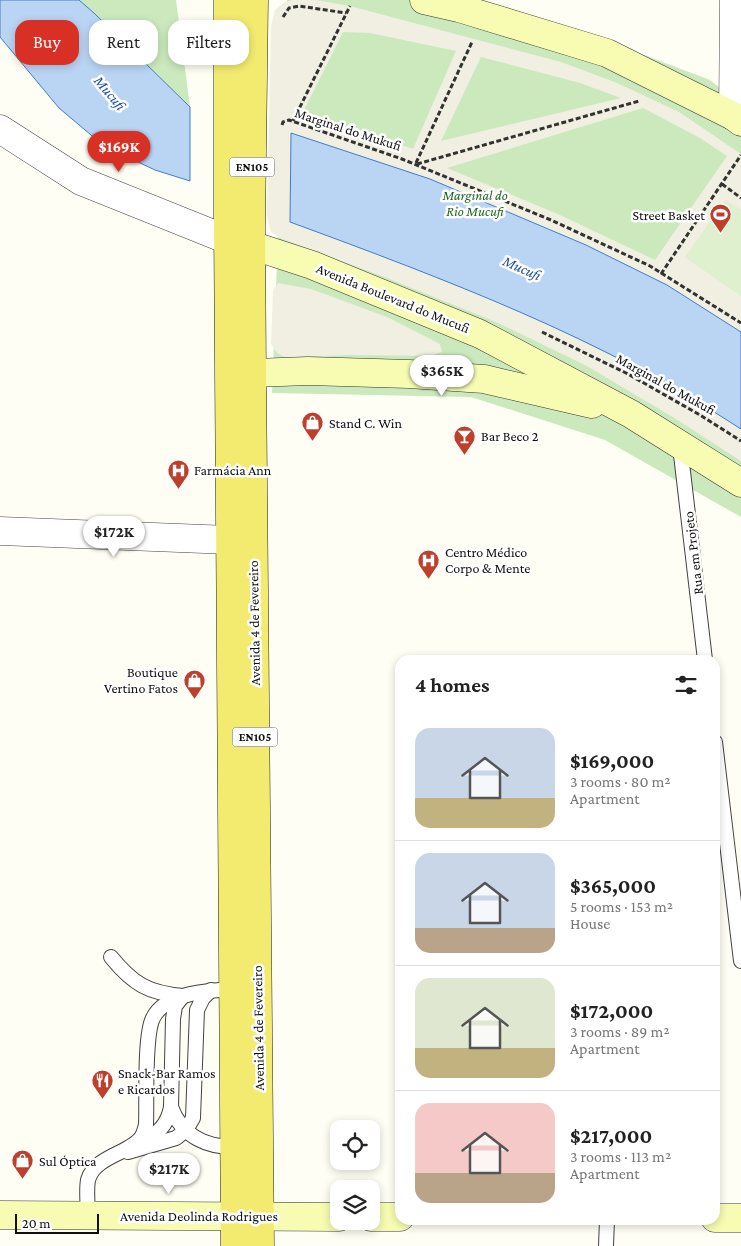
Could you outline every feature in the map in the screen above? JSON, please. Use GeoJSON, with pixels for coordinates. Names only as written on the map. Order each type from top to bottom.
{"type":"FeatureCollection","features":[{"type":"Feature","properties":{"kind":"main road","name":"Avenida 4 de Fevereiro"},"geometry":{"type":"LineString","coordinates":[[228,0],[240,104],[240,234],[230,540],[234,989],[247,1146],[247,1216],[235,1246]]}},
{"type":"Feature","properties":{"kind":"main road","name":"Avenida 4 de Fevereiro"},"geometry":{"type":"LineString","coordinates":[[240,104],[258,4]]}},
{"type":"Feature","properties":{"kind":"main road","name":"Avenida 4 de Fevereiro"},"geometry":{"type":"LineString","coordinates":[[234,989],[252,373],[240,234]]}},
{"type":"Feature","properties":{"kind":"main road","name":"Avenida 4 de Fevereiro"},"geometry":{"type":"LineString","coordinates":[[247,1216],[260,1246]]}},
{"type":"Feature","properties":{"kind":"street"},"geometry":{"type":"LineString","coordinates":[[424,0],[459,8],[607,53],[737,119],[734,0]]}},
{"type":"Feature","properties":{"kind":"street"},"geometry":{"type":"LineString","coordinates":[[0,129],[81,181],[240,234]]}},
{"type":"Feature","properties":{"kind":"street","name":"Avenida Boulevard do Mucufi"},"geometry":{"type":"LineString","coordinates":[[240,234],[480,334],[632,414],[741,484]]}},
{"type":"Feature","properties":{"kind":"street","name":"Avenida Boulevard do Mucufi"},"geometry":{"type":"LineString","coordinates":[[252,373],[308,371],[409,374],[484,379],[632,414]]}},
{"type":"Feature","properties":{"kind":"street"},"geometry":{"type":"LineString","coordinates":[[0,531],[230,540]]}},
{"type":"Feature","properties":{"kind":"street","name":"Avenida Deolinda Rodrigues"},"geometry":{"type":"LineString","coordinates":[[0,1215],[330,1216]]}},
{"type":"Feature","properties":{"kind":"street"},"geometry":{"type":"LineString","coordinates":[[380,1217],[395,1217]]}},
{"type":"Feature","properties":{"kind":"street"},"geometry":{"type":"LineString","coordinates":[[720,1218],[741,1218]]}},
{"type":"Feature","properties":{"kind":"lane","name":"Rua em Projeto"},"geometry":{"type":"LineString","coordinates":[[680,446],[704,655]]}},
{"type":"Feature","properties":{"kind":"lane"},"geometry":{"type":"LineString","coordinates":[[720,784],[741,960]]}},
{"type":"Feature","properties":{"kind":"lane"},"geometry":{"type":"LineString","coordinates":[[111,957],[132,979],[162,994],[184,996],[234,989]]}},
{"type":"Feature","properties":{"kind":"lane"},"geometry":{"type":"LineString","coordinates":[[105,1160],[176,1138],[186,1130],[193,1118],[197,1010],[203,998],[234,989]]}},
{"type":"Feature","properties":{"kind":"lane"},"geometry":{"type":"LineString","coordinates":[[133,1150],[160,1131],[168,1119],[171,1108],[173,1019],[175,1006],[184,996]]}},
{"type":"Feature","properties":{"kind":"lane"},"geometry":{"type":"LineString","coordinates":[[88,1216],[88,1179],[94,1169],[105,1160],[142,1138],[146,1125],[148,1033],[152,1018],[161,1007],[184,996]]}},
{"type":"Feature","properties":{"kind":"lane"},"geometry":{"type":"LineString","coordinates":[[171,1108],[175,1119],[201,1141],[212,1146],[247,1146]]}},
{"type":"Feature","properties":{"kind":"lane"},"geometry":{"type":"LineString","coordinates":[[606,1246],[607,1225]]}},
{"type":"Feature","properties":{"kind":"path"},"geometry":{"type":"LineString","coordinates":[[282,23],[283,15],[289,8],[299,6],[346,14]]}},
{"type":"Feature","properties":{"kind":"path"},"geometry":{"type":"LineString","coordinates":[[293,121],[350,6]]}},
{"type":"Feature","properties":{"kind":"path"},"geometry":{"type":"LineString","coordinates":[[416,164],[473,39]]}},
{"type":"Feature","properties":{"kind":"path"},"geometry":{"type":"LineString","coordinates":[[416,164],[640,100]]}},
{"type":"Feature","properties":{"kind":"path","name":"Marginal do Mukufi"},"geometry":{"type":"LineString","coordinates":[[281,118],[280,128],[283,122],[293,121],[416,164],[551,220],[650,266],[741,323]]}},
{"type":"Feature","properties":{"kind":"path"},"geometry":{"type":"LineString","coordinates":[[661,274],[741,155]]}},
{"type":"Feature","properties":{"kind":"path"},"geometry":{"type":"LineString","coordinates":[[722,184],[741,198]]}},
{"type":"Feature","properties":{"kind":"path","name":"Marginal do Mukufi"},"geometry":{"type":"LineString","coordinates":[[535,329],[628,374],[741,441]]}},
{"type":"Feature","properties":{"kind":"green space"},"geometry":{"type":"Polygon","coordinates":[[[79,0],[176,0],[179,20],[168,20],[168,65],[185,65],[190,107],[147,65],[158,65],[158,20],[101,20],[79,0]]]}},
{"type":"Feature","properties":{"kind":"green space","name":"Marginal do Rio Mucufi"},"geometry":{"type":"Polygon","coordinates":[[[287,0],[474,0],[591,35],[710,80],[741,104],[741,517],[605,440],[471,397],[272,393],[287,0]]]}},
{"type":"Feature","properties":{"kind":"green space","name":"Street Basket"},"geometry":{"type":"Polygon","coordinates":[[[726,200],[741,210],[741,296],[685,257],[726,200]]]}},
{"type":"Feature","properties":{"kind":"shaded area"},"geometry":{"type":"Polygon","coordinates":[[[316,0],[350,6],[561,62],[617,83],[679,112],[741,154],[741,210],[726,200],[685,257],[741,296],[741,332],[667,285],[501,209],[430,179],[292,133],[290,222],[379,255],[531,316],[632,366],[706,406],[741,429],[741,461],[676,419],[587,366],[496,322],[387,278],[280,238],[271,232],[267,216],[271,26],[275,10],[285,2],[316,0]],[[343,32],[302,114],[331,121],[413,149],[456,51],[370,33],[343,32]],[[481,57],[441,141],[621,98],[580,83],[481,57]],[[643,108],[447,168],[560,215],[655,260],[727,156],[700,138],[643,108]]]}},
{"type":"Feature","properties":{"kind":"shaded area"},"geometry":{"type":"Polygon","coordinates":[[[278,283],[311,289],[387,317],[440,344],[442,352],[430,356],[352,355],[285,357],[277,353],[271,344],[273,290],[278,283]]]}},
{"type":"Feature","properties":{"kind":"water","name":"Mucufi"},"geometry":{"type":"Polygon","coordinates":[[[0,0],[79,0],[101,20],[89,20],[89,65],[147,65],[190,107],[190,181],[155,170],[104,146],[59,108],[23,65],[79,65],[79,20],[15,20],[15,55],[0,37],[0,0]]]}},
{"type":"Feature","properties":{"kind":"water","name":"Mucufi"},"geometry":{"type":"Polygon","coordinates":[[[291,133],[430,179],[586,245],[667,285],[741,332],[741,429],[688,396],[634,366],[522,313],[290,222],[291,133]]]}},
{"type":"Feature","properties":{"kind":"place","name":"Street Basket"},"geometry":{"type":"Point","coordinates":[721,234]}},
{"type":"Feature","properties":{"kind":"place","name":"Stand C. Win"},"geometry":{"type":"Point","coordinates":[313,442]}},
{"type":"Feature","properties":{"kind":"place","name":"Bar Beco 2"},"geometry":{"type":"Point","coordinates":[465,455]}},
{"type":"Feature","properties":{"kind":"place","name":"Farmácia Ann"},"geometry":{"type":"Point","coordinates":[178,489]}},
{"type":"Feature","properties":{"kind":"place","name":"Centro Médico Corpo & Mente"},"geometry":{"type":"Point","coordinates":[429,579]}},
{"type":"Feature","properties":{"kind":"place","name":"Boutique Vertino Fatos"},"geometry":{"type":"Point","coordinates":[194,699]}},
{"type":"Feature","properties":{"kind":"place","name":"Snack-Bar Ramos e Ricardos"},"geometry":{"type":"Point","coordinates":[102,1100]}},
{"type":"Feature","properties":{"kind":"place","name":"Sul Óptica"},"geometry":{"type":"Point","coordinates":[23,1180]}}]}
